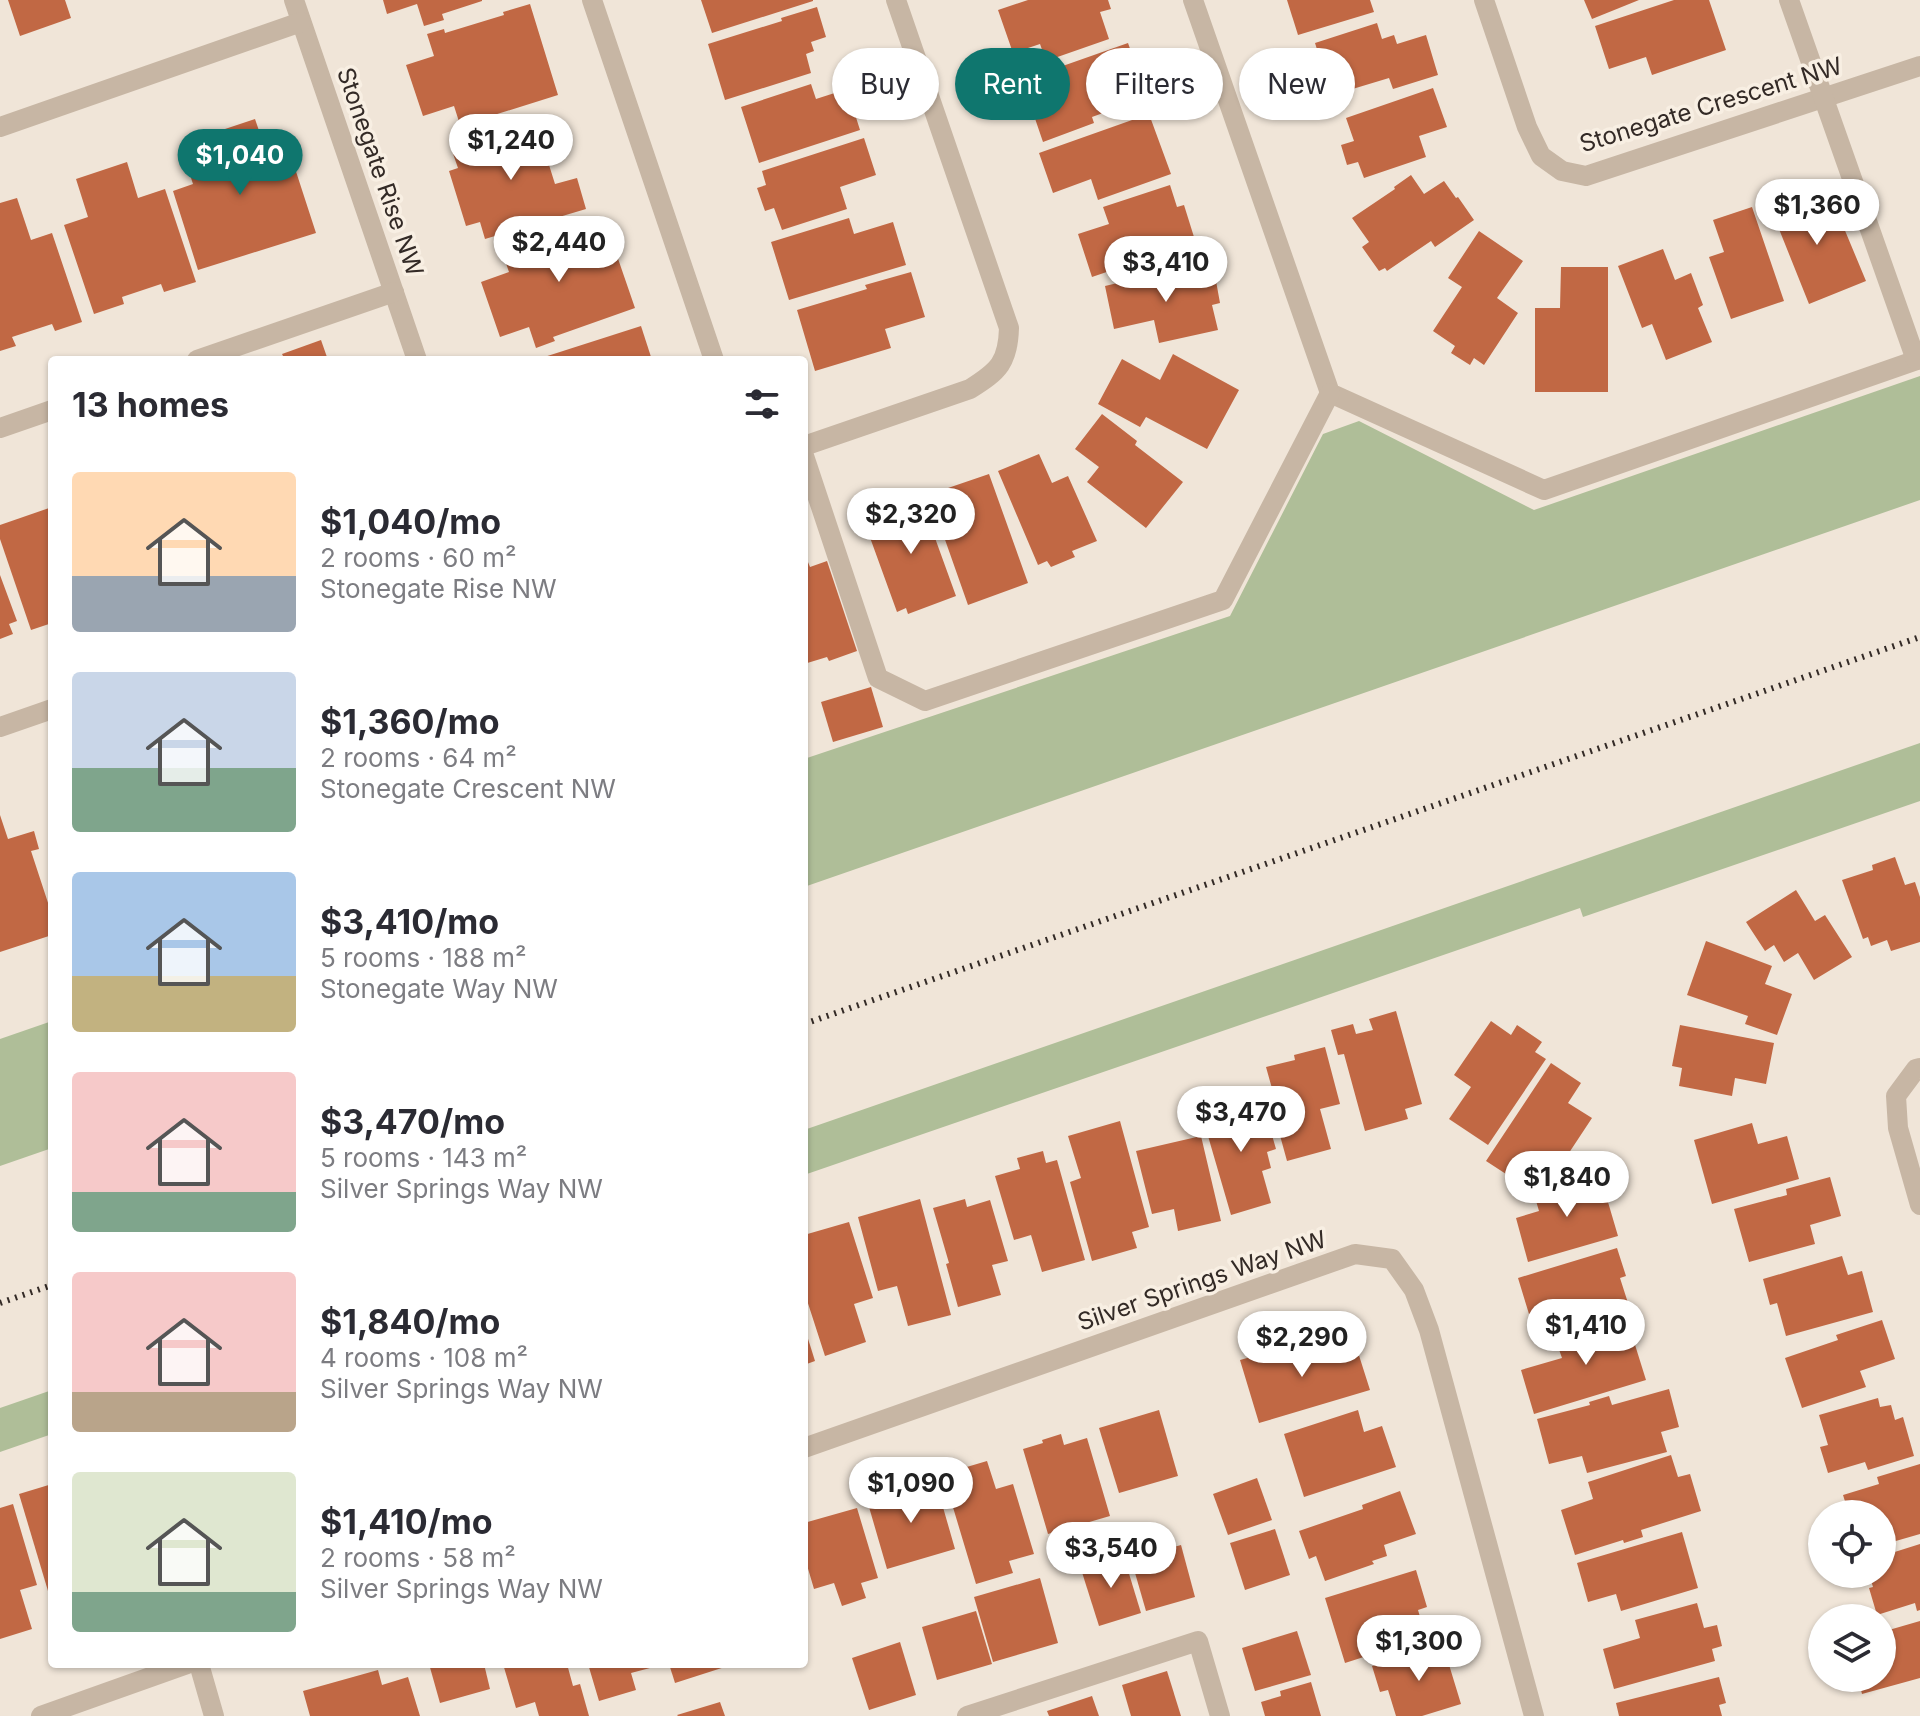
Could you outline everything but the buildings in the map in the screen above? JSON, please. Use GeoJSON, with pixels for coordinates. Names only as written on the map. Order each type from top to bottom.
{"type":"FeatureCollection","features":[{"type":"Feature","properties":{"kind":"street","name":"Stonegate Rise NW"},"geometry":{"type":"LineString","coordinates":[[294,0],[416,356]]}},
{"type":"Feature","properties":{"kind":"street"},"geometry":{"type":"LineString","coordinates":[[592,0],[713,356]]}},
{"type":"Feature","properties":{"kind":"street"},"geometry":{"type":"LineString","coordinates":[[808,445],[970,389],[994,374],[1008,350],[1009,328],[896,0]]}},
{"type":"Feature","properties":{"kind":"street"},"geometry":{"type":"LineString","coordinates":[[1193,0],[1330,393],[1544,490],[1918,360],[1789,0]]}},
{"type":"Feature","properties":{"kind":"street","name":"Stonegate Crescent NW"},"geometry":{"type":"LineString","coordinates":[[1484,0],[1527,127],[1541,156],[1562,171],[1586,176],[1920,66]]}},
{"type":"Feature","properties":{"kind":"street"},"geometry":{"type":"LineString","coordinates":[[0,127],[301,22]]}},
{"type":"Feature","properties":{"kind":"street"},"geometry":{"type":"LineString","coordinates":[[209,356],[394,292]]}},
{"type":"Feature","properties":{"kind":"street"},"geometry":{"type":"LineString","coordinates":[[808,468],[878,678],[925,701],[1223,600],[1330,393]]}},
{"type":"Feature","properties":{"kind":"street"},"geometry":{"type":"LineString","coordinates":[[0,428],[48,411]]}},
{"type":"Feature","properties":{"kind":"street"},"geometry":{"type":"LineString","coordinates":[[0,727],[48,710]]}},
{"type":"Feature","properties":{"kind":"street"},"geometry":{"type":"LineString","coordinates":[[1920,1068],[1896,1096],[1898,1128],[1920,1205]]}},
{"type":"Feature","properties":{"kind":"street","name":"Silver Springs Way NW"},"geometry":{"type":"LineString","coordinates":[[808,1447],[1355,1254],[1392,1259],[1414,1290],[1429,1330],[1534,1716]]}},
{"type":"Feature","properties":{"kind":"street"},"geometry":{"type":"LineString","coordinates":[[967,1716],[1198,1641],[1220,1716]]}},
{"type":"Feature","properties":{"kind":"street"},"geometry":{"type":"LineString","coordinates":[[41,1716],[176,1668]]}},
{"type":"Feature","properties":{"kind":"street"},"geometry":{"type":"LineString","coordinates":[[200,1668],[214,1716]]}},
{"type":"Feature","properties":{"kind":"green space"},"geometry":{"type":"Polygon","coordinates":[[[1920,376],[1920,500],[808,886],[808,758],[1230,616],[1323,434],[1359,421],[1534,510],[1920,376]]]}},
{"type":"Feature","properties":{"kind":"green space"},"geometry":{"type":"Polygon","coordinates":[[[1920,743],[1920,801],[1583,917],[1580,908],[808,1174],[808,1129],[1920,743]]]}},
{"type":"Feature","properties":{"kind":"green space"},"geometry":{"type":"Polygon","coordinates":[[[48,1022],[48,1149],[0,1166],[0,1039],[48,1022]]]}},
{"type":"Feature","properties":{"kind":"green space"},"geometry":{"type":"Polygon","coordinates":[[[48,1391],[48,1435],[0,1452],[0,1408],[48,1391]]]}},
{"type":"Feature","properties":{"kind":"railway"},"geometry":{"type":"LineString","coordinates":[[808,1023],[1920,637]]}},
{"type":"Feature","properties":{"kind":"railway"},"geometry":{"type":"LineString","coordinates":[[0,1303],[48,1286]]}}]}
